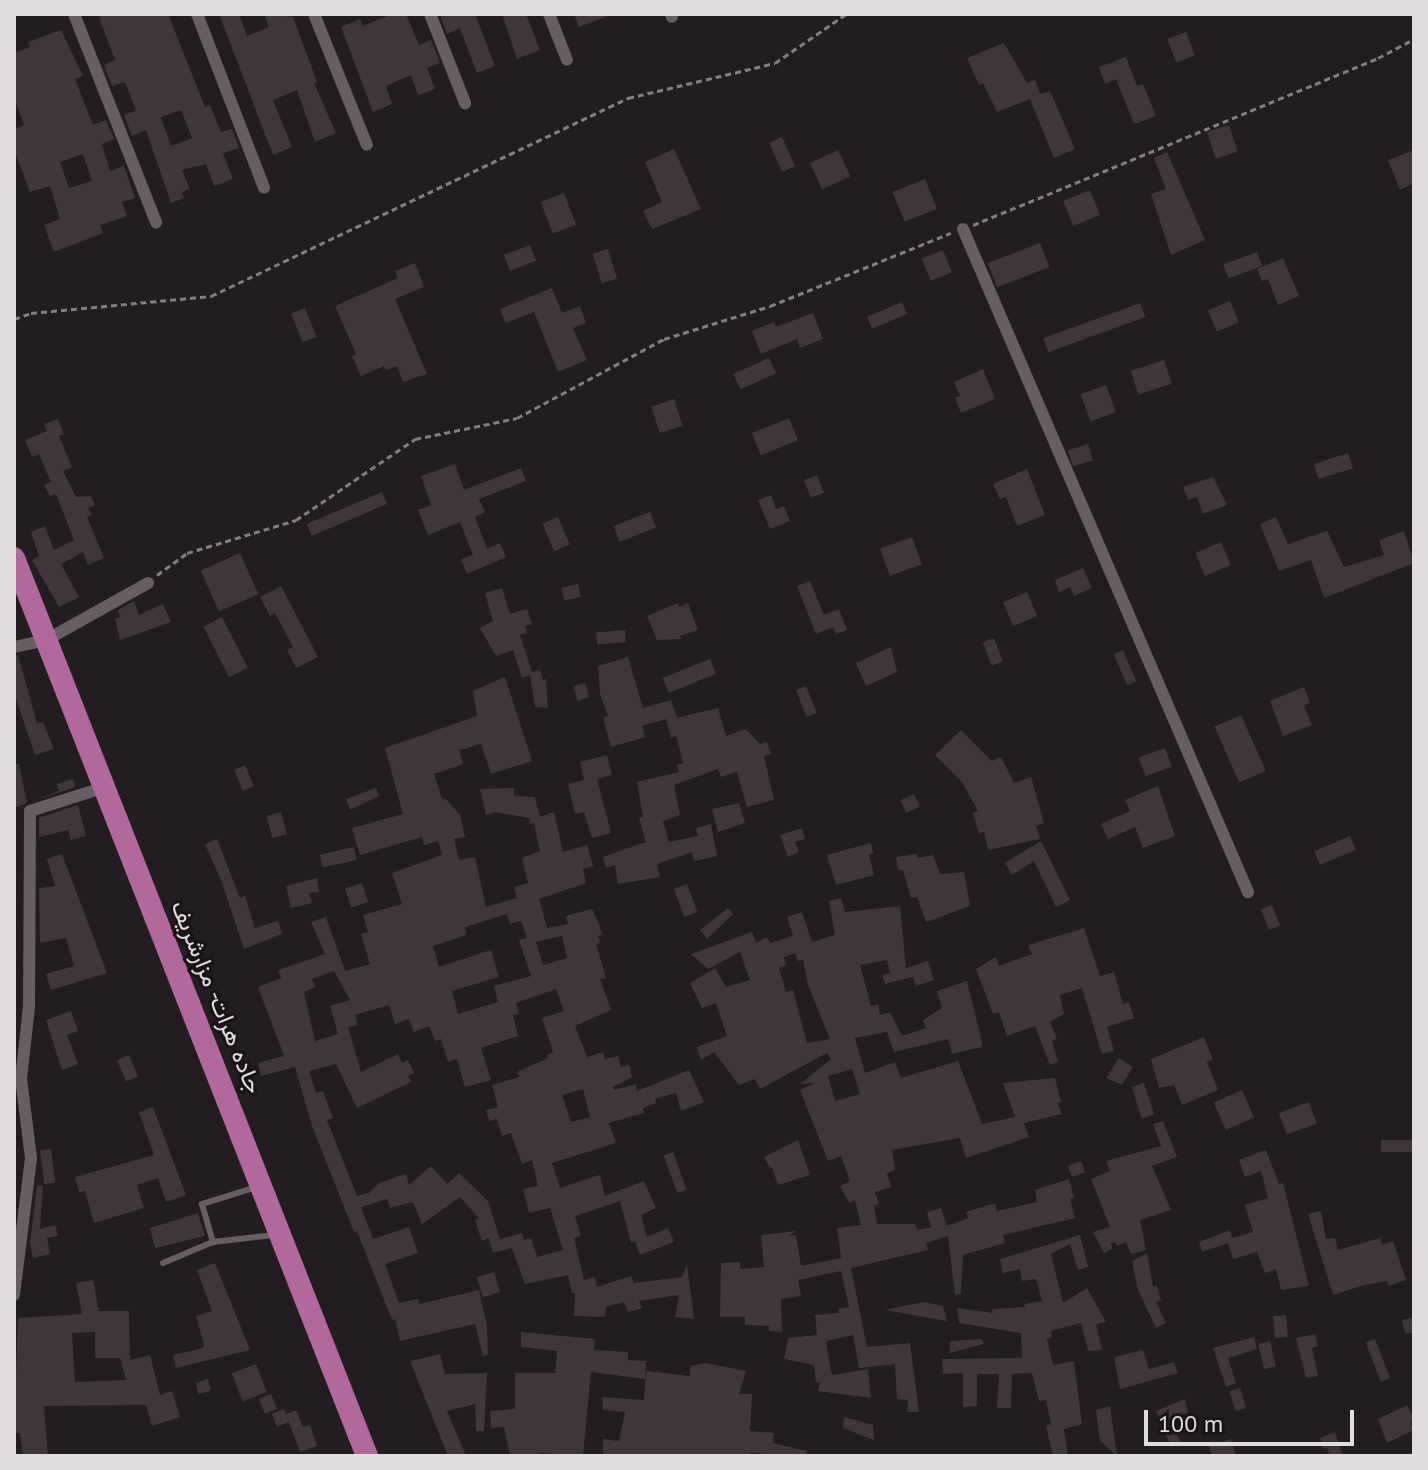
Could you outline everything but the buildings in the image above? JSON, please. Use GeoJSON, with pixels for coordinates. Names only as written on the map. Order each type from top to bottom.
{"type":"FeatureCollection","features":[{"type":"Feature","properties":{"kind":"highway","name":"جاده هرات- مزارشریف"},"geometry":{"type":"LineString","coordinates":[[14,558],[283,1234],[367,1456]]}},
{"type":"Feature","properties":{"kind":"street"},"geometry":{"type":"LineString","coordinates":[[74,14],[156,222]]}},
{"type":"Feature","properties":{"kind":"street"},"geometry":{"type":"LineString","coordinates":[[197,14],[264,188]]}},
{"type":"Feature","properties":{"kind":"street"},"geometry":{"type":"LineString","coordinates":[[314,14],[367,145]]}},
{"type":"Feature","properties":{"kind":"street"},"geometry":{"type":"LineString","coordinates":[[430,14],[465,103]]}},
{"type":"Feature","properties":{"kind":"street"},"geometry":{"type":"LineString","coordinates":[[549,14],[567,60]]}},
{"type":"Feature","properties":{"kind":"street"},"geometry":{"type":"LineString","coordinates":[[963,229],[1248,892]]}},
{"type":"Feature","properties":{"kind":"street"},"geometry":{"type":"LineString","coordinates":[[14,647],[46,640],[148,583]]}},
{"type":"Feature","properties":{"kind":"street"},"geometry":{"type":"LineString","coordinates":[[14,1295],[31,1158],[21,1079],[29,1007],[30,811],[105,787]]}},
{"type":"Feature","properties":{"kind":"lane"},"geometry":{"type":"LineString","coordinates":[[213,1242],[202,1204],[263,1185]]}},
{"type":"Feature","properties":{"kind":"lane"},"geometry":{"type":"LineString","coordinates":[[163,1263],[213,1242],[283,1234]]}},
{"type":"Feature","properties":{"kind":"path"},"geometry":{"type":"LineString","coordinates":[[14,319],[31,313],[211,296],[628,98],[775,63],[846,14]]}},
{"type":"Feature","properties":{"kind":"path"},"geometry":{"type":"LineString","coordinates":[[148,583],[187,553],[296,520],[415,439],[517,418],[664,339],[770,306],[963,229],[1378,58],[1414,39]]}}]}
